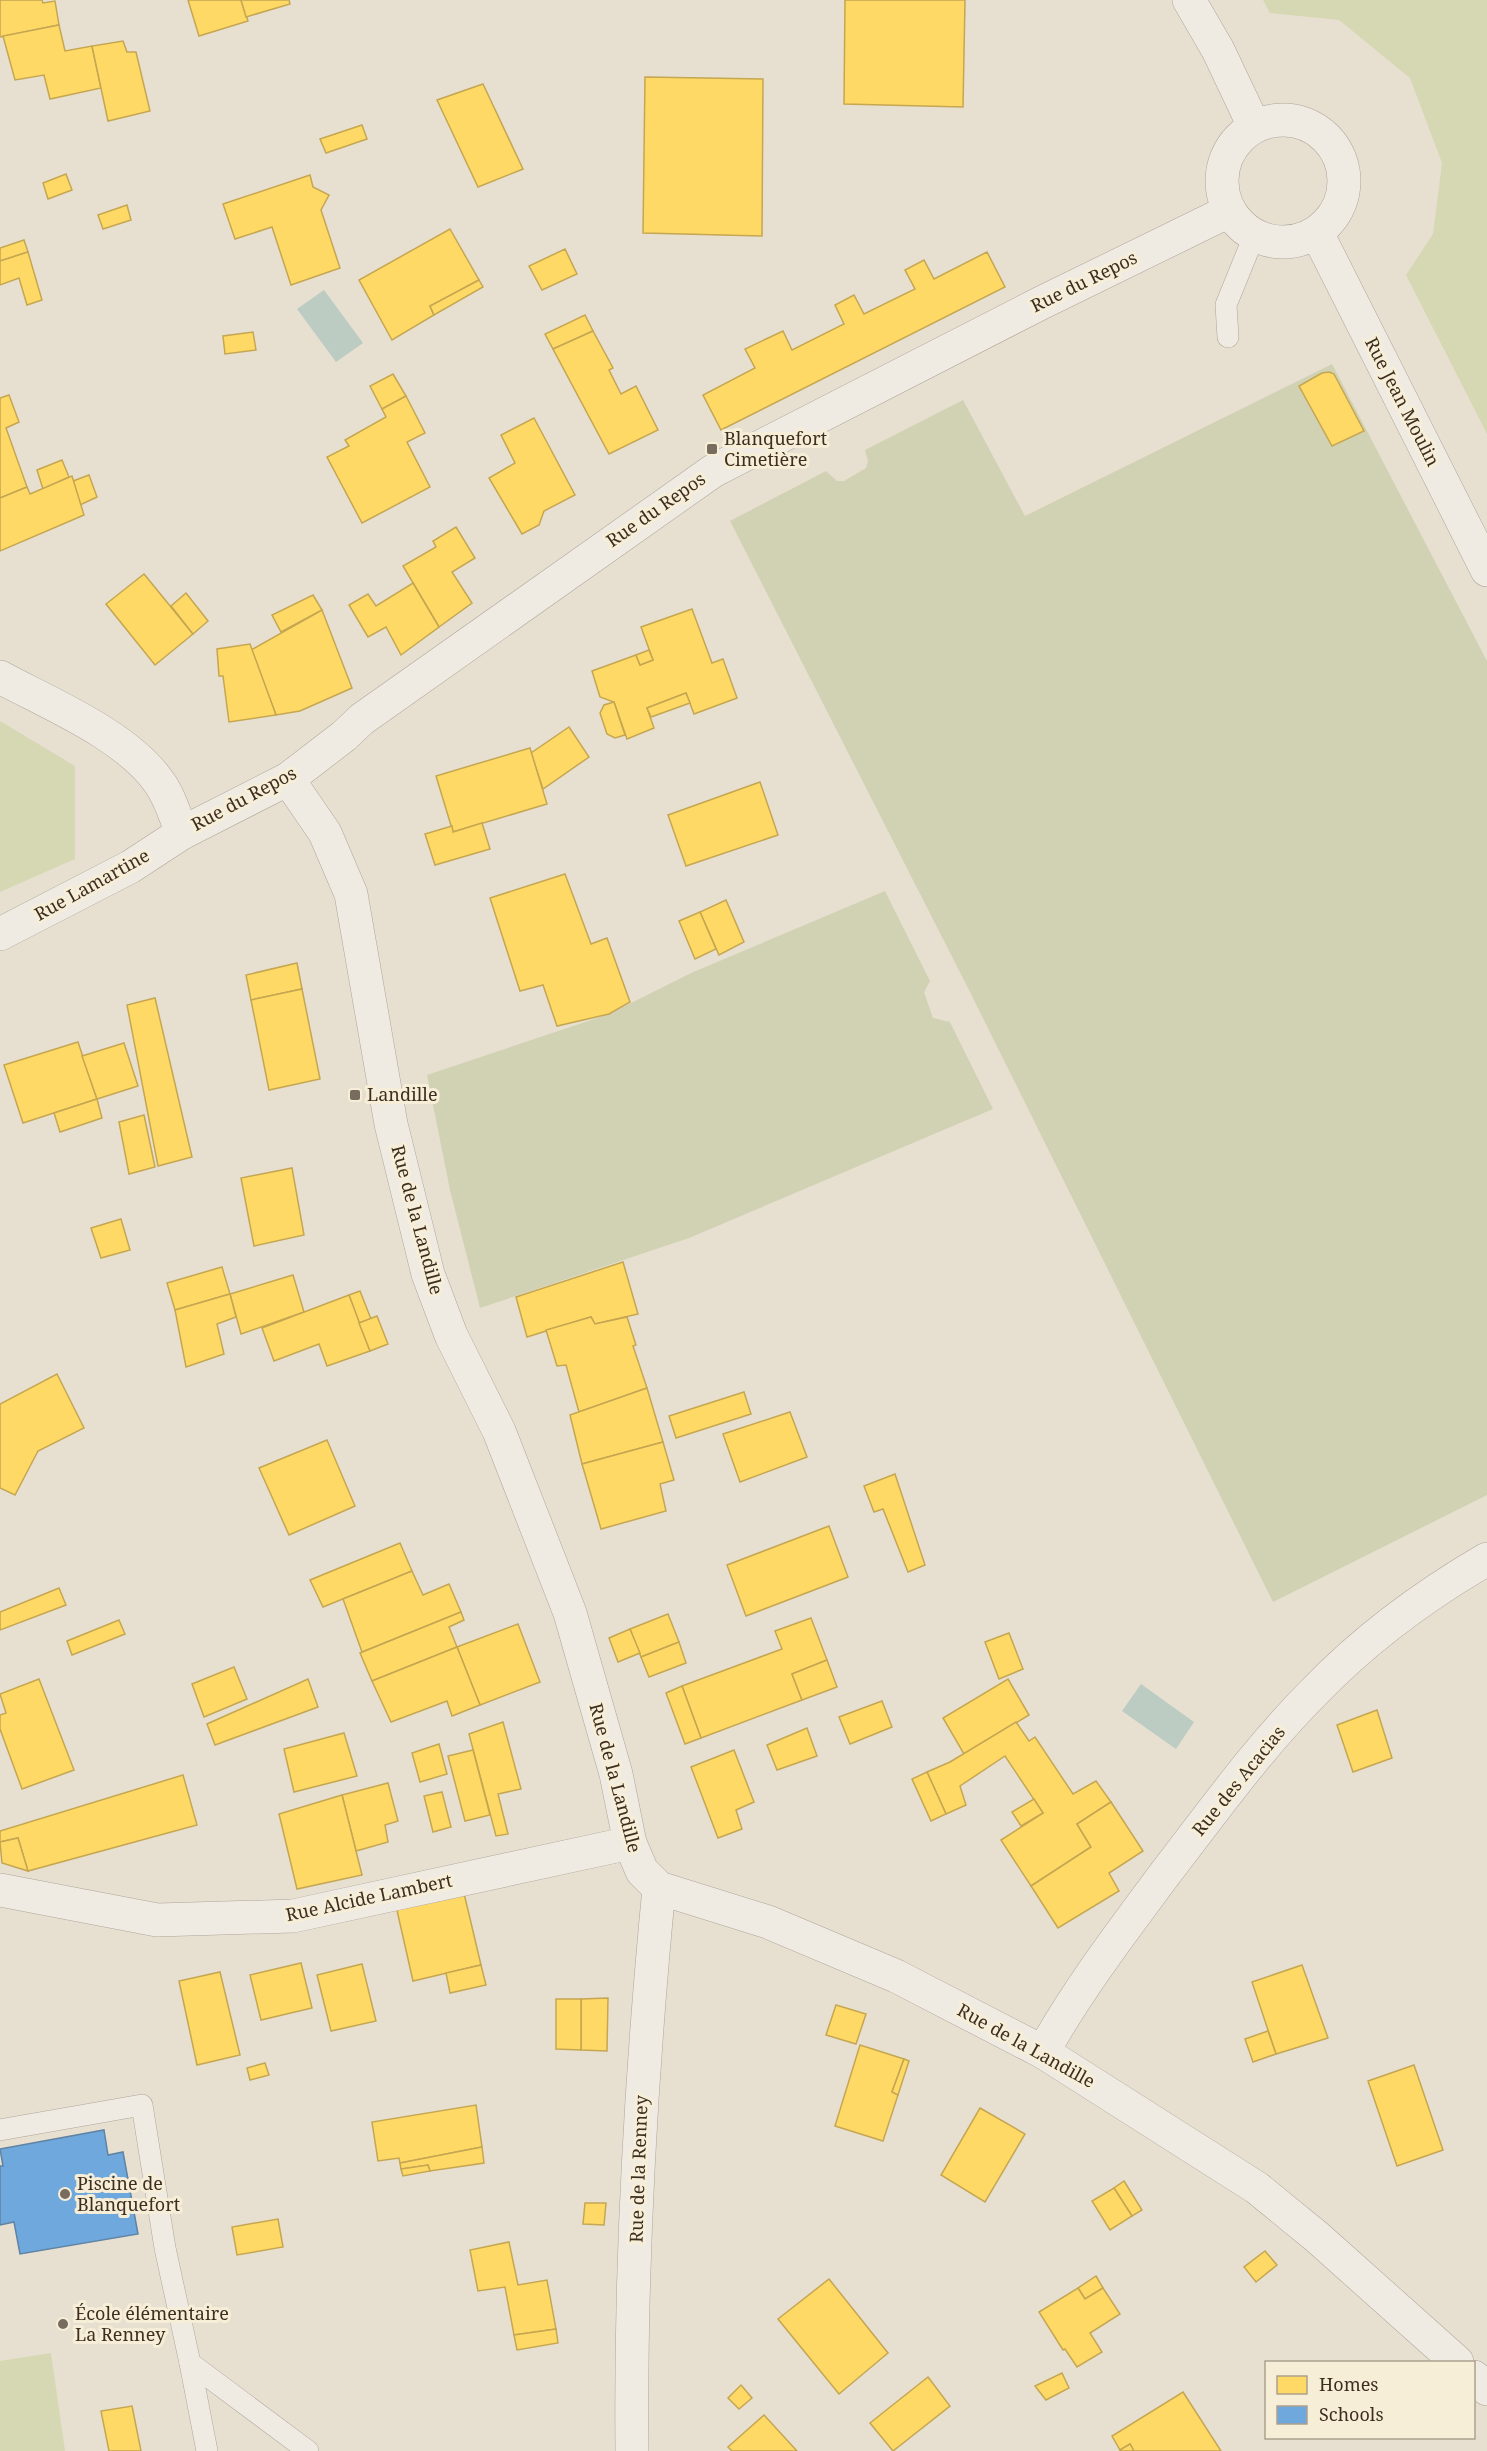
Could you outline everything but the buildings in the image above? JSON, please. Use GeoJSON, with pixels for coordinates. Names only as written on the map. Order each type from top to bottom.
{"type":"FeatureCollection","features":[{"type":"Feature","properties":{"kind":"street"},"geometry":{"type":"LineString","coordinates":[[1189,0],[1218,50],[1254,126]]}},
{"type":"Feature","properties":{"kind":"street"},"geometry":{"type":"LineString","coordinates":[[1274,120],[1295,121],[1314,128],[1330,141],[1340,159],[1345,180],[1342,200],[1332,219],[1317,233],[1302,240],[1286,243],[1269,242],[1239,226],[1229,212],[1222,193],[1222,173],[1227,154],[1239,138],[1254,126],[1274,120]]}},
{"type":"Feature","properties":{"kind":"street","name":"Rue du Repos"},"geometry":{"type":"LineString","coordinates":[[182,832],[288,779],[344,736],[362,719],[713,471],[1041,303],[1229,212]]}},
{"type":"Feature","properties":{"kind":"street","name":"Rue Jean Moulin"},"geometry":{"type":"LineString","coordinates":[[1317,233],[1487,570]]}},
{"type":"Feature","properties":{"kind":"street"},"geometry":{"type":"LineString","coordinates":[[0,677],[128,749],[161,785],[182,832]]}},
{"type":"Feature","properties":{"kind":"street","name":"Rue de la Landille"},"geometry":{"type":"LineString","coordinates":[[288,779],[325,833],[351,894],[391,1124],[428,1274],[450,1335],[499,1431],[570,1613],[616,1774],[630,1843],[642,1871],[659,1888],[768,1922],[896,1976],[1043,2052],[1257,2188],[1317,2237],[1456,2361]]}},
{"type":"Feature","properties":{"kind":"street","name":"Rue Lamartine"},"geometry":{"type":"LineString","coordinates":[[0,934],[130,867],[182,832]]}},
{"type":"Feature","properties":{"kind":"street","name":"Rue des Acacias"},"geometry":{"type":"LineString","coordinates":[[1043,2052],[1060,2022],[1125,1928],[1212,1812],[1283,1725],[1314,1691],[1393,1622],[1487,1559]]}},
{"type":"Feature","properties":{"kind":"street","name":"Rue Alcide Lambert"},"geometry":{"type":"LineString","coordinates":[[0,1890],[116,1914],[157,1920],[293,1916],[630,1843]]}},
{"type":"Feature","properties":{"kind":"street","name":"Rue de la Renney"},"geometry":{"type":"LineString","coordinates":[[632,2451],[631,2370],[644,2042],[659,1888]]}},
{"type":"Feature","properties":{"kind":"street"},"geometry":{"type":"LineString","coordinates":[[1475,2379],[1487,2389]]}},
{"type":"Feature","properties":{"kind":"lane"},"geometry":{"type":"LineString","coordinates":[[1228,337],[1226,305],[1254,236]]}},
{"type":"Feature","properties":{"kind":"lane"},"geometry":{"type":"LineString","coordinates":[[0,2130],[142,2105],[165,2248],[207,2451]]}},
{"type":"Feature","properties":{"kind":"lane"},"geometry":{"type":"LineString","coordinates":[[190,2363],[308,2451]]}},
{"type":"Feature","properties":{"kind":"green space"},"geometry":{"type":"Polygon","coordinates":[[[1263,0],[1487,0],[1487,434],[1406,275],[1433,234],[1442,163],[1410,78],[1339,20],[1270,13],[1263,0]]]}},
{"type":"Feature","properties":{"kind":"green space"},"geometry":{"type":"Polygon","coordinates":[[[1332,364],[1487,661],[1487,1495],[1273,1602],[968,988],[730,521],[826,471],[837,481],[844,481],[866,468],[868,461],[865,450],[963,400],[1025,516],[1332,364]]]}},
{"type":"Feature","properties":{"kind":"green space"},"geometry":{"type":"Polygon","coordinates":[[[0,721],[75,766],[75,859],[0,892],[0,721]]]}},
{"type":"Feature","properties":{"kind":"green space"},"geometry":{"type":"Polygon","coordinates":[[[885,891],[930,981],[924,992],[933,1018],[950,1022],[993,1109],[689,1238],[480,1308],[450,1190],[427,1075],[609,1014],[691,973],[885,891]]]}},
{"type":"Feature","properties":{"kind":"green space"},"geometry":{"type":"Polygon","coordinates":[[[51,2353],[65,2451],[0,2451],[0,2361],[51,2353]]]}},
{"type":"Feature","properties":{"kind":"shaded area"},"geometry":{"type":"Polygon","coordinates":[[[324,290],[363,343],[336,362],[297,309],[324,290]]]}},
{"type":"Feature","properties":{"kind":"shaded area"},"geometry":{"type":"Polygon","coordinates":[[[1141,1684],[1194,1722],[1176,1749],[1122,1711],[1141,1684]]]}},
{"type":"Feature","properties":{"kind":"place","name":"Blanquefort Cimetière"},"geometry":{"type":"Point","coordinates":[712,449]}},
{"type":"Feature","properties":{"kind":"place","name":"Landille"},"geometry":{"type":"Point","coordinates":[355,1095]}},
{"type":"Feature","properties":{"kind":"place","name":"Piscine de Blanquefort"},"geometry":{"type":"Point","coordinates":[65,2194]}},
{"type":"Feature","properties":{"kind":"place","name":"École élémentaire La Renney"},"geometry":{"type":"Point","coordinates":[63,2324]}}]}
